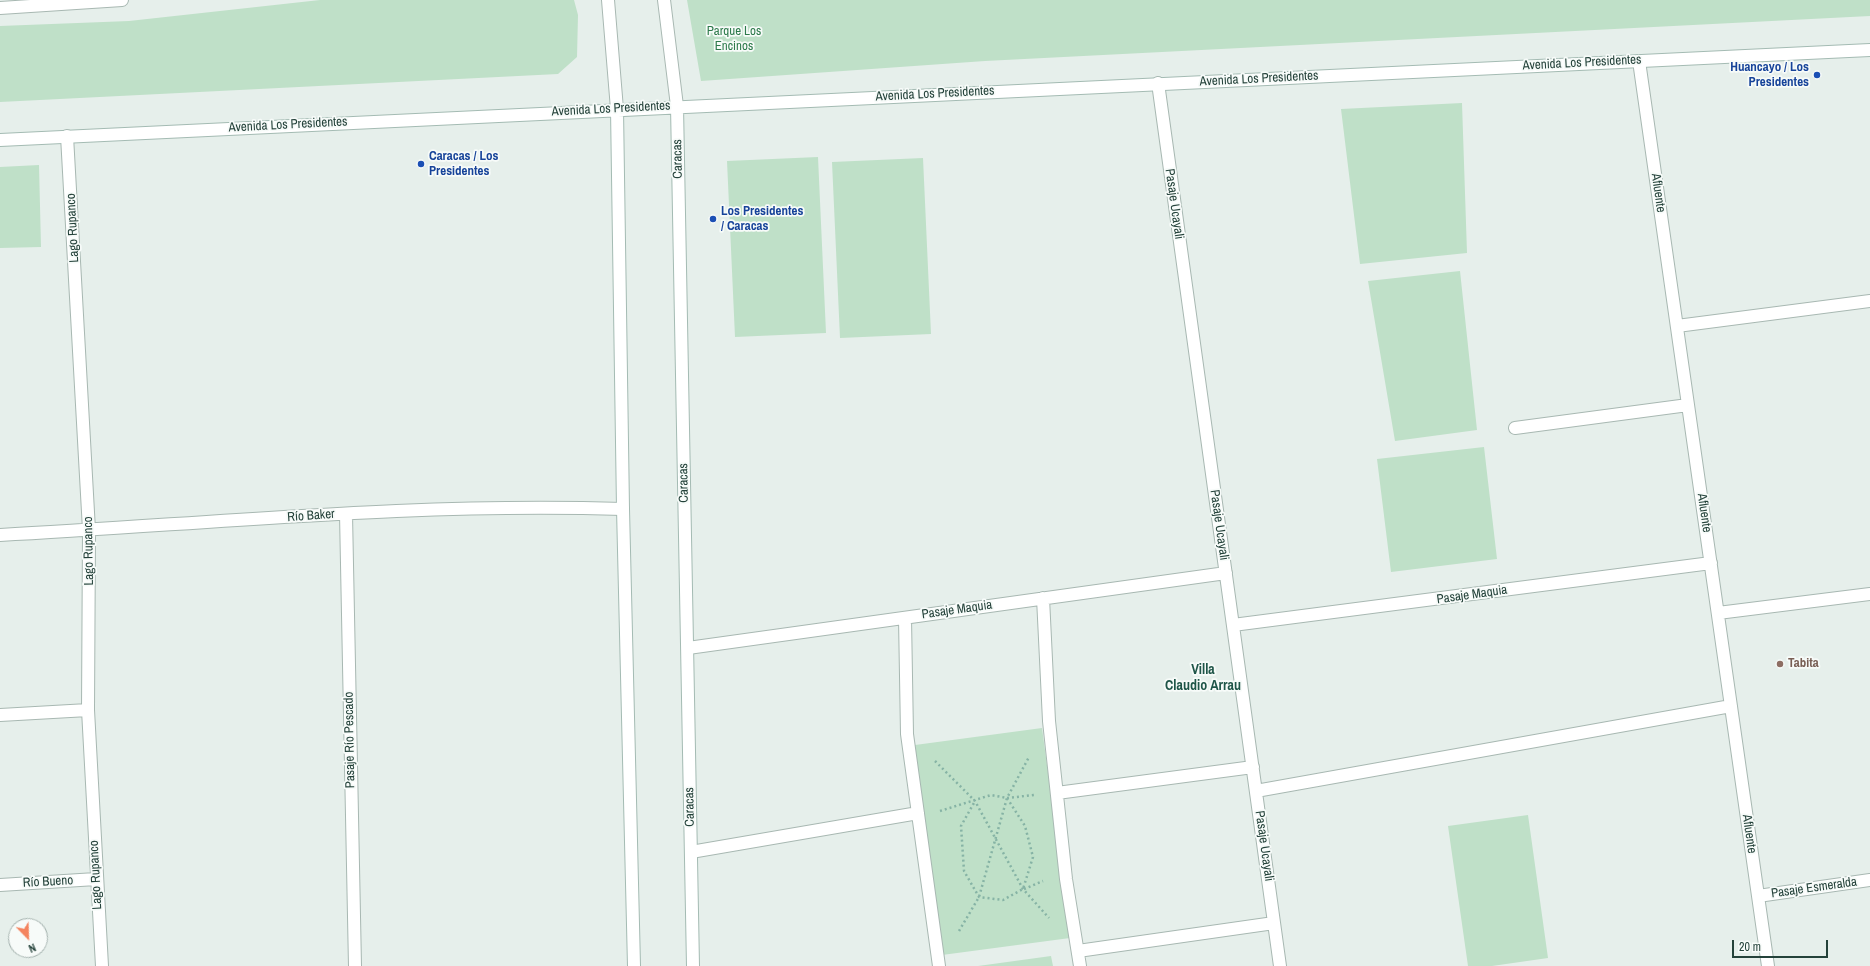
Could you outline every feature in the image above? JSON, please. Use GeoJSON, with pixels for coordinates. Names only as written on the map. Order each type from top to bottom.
{"type":"FeatureCollection","features":[{"type":"Feature","properties":{"kind":"street"},"geometry":{"type":"LineString","coordinates":[[0,8],[122,0]]}},
{"type":"Feature","properties":{"kind":"street"},"geometry":{"type":"LineString","coordinates":[[608,0],[617,109],[622,509],[634,966]]}},
{"type":"Feature","properties":{"kind":"street","name":"Caracas"},"geometry":{"type":"LineString","coordinates":[[664,0],[677,106],[693,966]]}},
{"type":"Feature","properties":{"kind":"street","name":"Avenida Los Presidentes"},"geometry":{"type":"LineString","coordinates":[[0,140],[677,106],[1870,50]]}},
{"type":"Feature","properties":{"kind":"street","name":"Afluente"},"geometry":{"type":"LineString","coordinates":[[1639,61],[1768,966]]}},
{"type":"Feature","properties":{"kind":"street","name":"Pasaje Ucayali"},"geometry":{"type":"LineString","coordinates":[[1158,83],[1280,966]]}},
{"type":"Feature","properties":{"kind":"street","name":"Lago Rupanco"},"geometry":{"type":"LineString","coordinates":[[67,136],[89,530],[88,710],[96,879],[102,966]]}},
{"type":"Feature","properties":{"kind":"street"},"geometry":{"type":"LineString","coordinates":[[1677,326],[1870,301]]}},
{"type":"Feature","properties":{"kind":"street"},"geometry":{"type":"LineString","coordinates":[[1515,428],[1688,405]]}},
{"type":"Feature","properties":{"kind":"street","name":"Río Baker"},"geometry":{"type":"LineString","coordinates":[[0,535],[346,514],[520,508],[622,509]]}},
{"type":"Feature","properties":{"kind":"street","name":"Pasaje Río Pescado"},"geometry":{"type":"LineString","coordinates":[[346,514],[355,966]]}},
{"type":"Feature","properties":{"kind":"street","name":"Pasaje Maquia"},"geometry":{"type":"LineString","coordinates":[[1233,625],[1711,563]]}},
{"type":"Feature","properties":{"kind":"street","name":"Pasaje Maquia"},"geometry":{"type":"LineString","coordinates":[[688,648],[1226,573]]}},
{"type":"Feature","properties":{"kind":"street"},"geometry":{"type":"LineString","coordinates":[[1718,613],[1870,594]]}},
{"type":"Feature","properties":{"kind":"street"},"geometry":{"type":"LineString","coordinates":[[1044,598],[1049,721],[1066,879],[1080,966]]}},
{"type":"Feature","properties":{"kind":"street"},"geometry":{"type":"LineString","coordinates":[[905,618],[907,734],[939,965]]}},
{"type":"Feature","properties":{"kind":"street"},"geometry":{"type":"LineString","coordinates":[[1256,791],[1731,706]]}},
{"type":"Feature","properties":{"kind":"street"},"geometry":{"type":"LineString","coordinates":[[0,715],[88,710]]}},
{"type":"Feature","properties":{"kind":"street"},"geometry":{"type":"LineString","coordinates":[[1057,793],[1253,767]]}},
{"type":"Feature","properties":{"kind":"street"},"geometry":{"type":"LineString","coordinates":[[691,852],[918,813]]}},
{"type":"Feature","properties":{"kind":"street","name":"Río Bueno"},"geometry":{"type":"LineString","coordinates":[[0,885],[96,879]]}},
{"type":"Feature","properties":{"kind":"street","name":"Pasaje Esmeralda"},"geometry":{"type":"LineString","coordinates":[[1758,896],[1870,880]]}},
{"type":"Feature","properties":{"kind":"street"},"geometry":{"type":"LineString","coordinates":[[1078,951],[1274,923]]}},
{"type":"Feature","properties":{"kind":"path"},"geometry":{"type":"LineString","coordinates":[[939,965],[979,898],[1007,798],[1049,721]]}},
{"type":"Feature","properties":{"kind":"path"},"geometry":{"type":"LineString","coordinates":[[907,734],[975,801],[1023,889],[1053,923]]}},
{"type":"Feature","properties":{"kind":"path"},"geometry":{"type":"LineString","coordinates":[[918,813],[939,811],[991,795],[1007,798],[1025,826],[1033,857],[1023,889],[1003,900],[979,898]]}},
{"type":"Feature","properties":{"kind":"path"},"geometry":{"type":"LineString","coordinates":[[975,801],[961,826],[964,872],[979,898]]}},
{"type":"Feature","properties":{"kind":"green space"},"geometry":{"type":"Polygon","coordinates":[[[320,0],[574,0],[578,15],[577,57],[558,74],[0,102],[0,26],[129,21],[320,0]]]}},
{"type":"Feature","properties":{"kind":"green space","name":"Parque Los Encinos"},"geometry":{"type":"Polygon","coordinates":[[[687,0],[1870,0],[1870,16],[985,61],[701,81],[687,0]]]}},
{"type":"Feature","properties":{"kind":"green space"},"geometry":{"type":"Polygon","coordinates":[[[1462,103],[1467,253],[1360,264],[1341,109],[1462,103]]]}},
{"type":"Feature","properties":{"kind":"green space"},"geometry":{"type":"Polygon","coordinates":[[[818,157],[826,333],[735,337],[727,161],[818,157]]]}},
{"type":"Feature","properties":{"kind":"green space"},"geometry":{"type":"Polygon","coordinates":[[[923,158],[931,334],[840,338],[832,162],[923,158]]]}},
{"type":"Feature","properties":{"kind":"green space"},"geometry":{"type":"Polygon","coordinates":[[[39,165],[41,247],[0,248],[0,167],[39,165]]]}},
{"type":"Feature","properties":{"kind":"green space"},"geometry":{"type":"Polygon","coordinates":[[[1460,271],[1477,430],[1395,441],[1368,281],[1460,271]]]}},
{"type":"Feature","properties":{"kind":"green space"},"geometry":{"type":"Polygon","coordinates":[[[1484,447],[1497,559],[1391,572],[1377,459],[1484,447]]]}},
{"type":"Feature","properties":{"kind":"green space"},"geometry":{"type":"Polygon","coordinates":[[[1042,728],[1070,938],[942,955],[915,745],[1042,728]]]}},
{"type":"Feature","properties":{"kind":"green space"},"geometry":{"type":"Polygon","coordinates":[[[1528,815],[1548,958],[1492,966],[1468,966],[1448,826],[1528,815]]]}},
{"type":"Feature","properties":{"kind":"green space"},"geometry":{"type":"Polygon","coordinates":[[[1051,956],[1053,966],[978,966],[1051,956]]]}},
{"type":"Feature","properties":{"kind":"place","name":"Huancayo / Los Presidentes"},"geometry":{"type":"Point","coordinates":[1817,75]}},
{"type":"Feature","properties":{"kind":"place","name":"Caracas / Los Presidentes"},"geometry":{"type":"Point","coordinates":[421,164]}},
{"type":"Feature","properties":{"kind":"place","name":"Los Presidentes / Caracas"},"geometry":{"type":"Point","coordinates":[713,219]}},
{"type":"Feature","properties":{"kind":"place","name":"Tabita"},"geometry":{"type":"Point","coordinates":[1780,664]}},
{"type":"Feature","properties":{"kind":"district","name":"Villa Claudio Arrau"},"geometry":{"type":"Point","coordinates":[1203,678]}}]}
